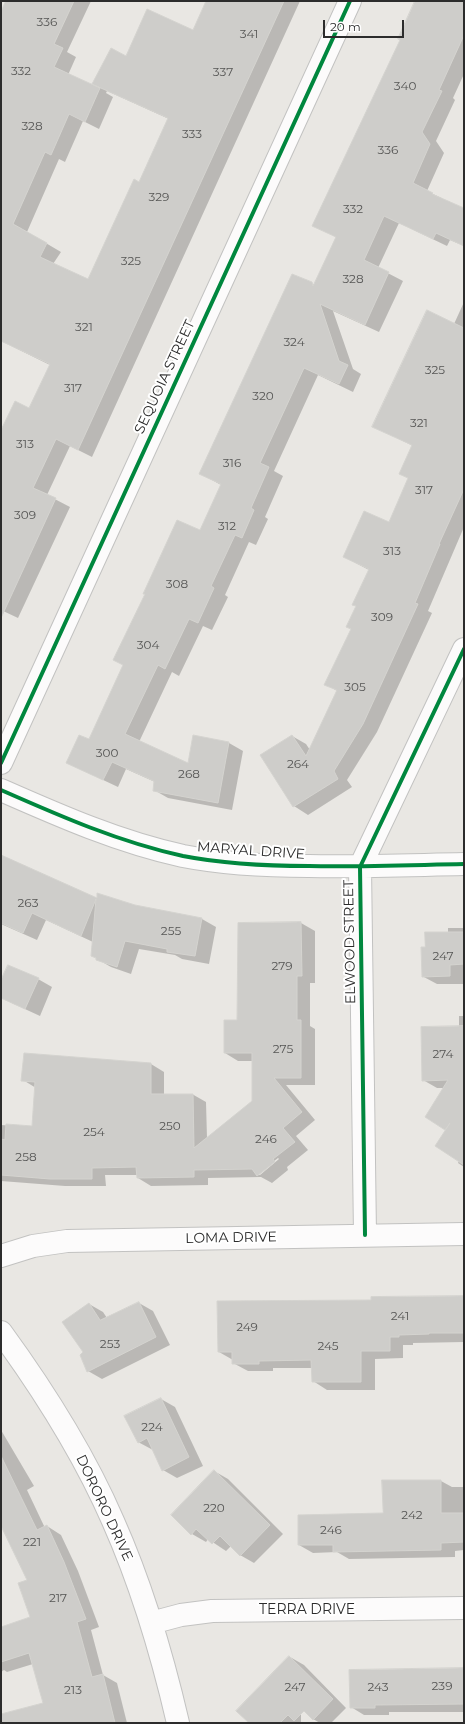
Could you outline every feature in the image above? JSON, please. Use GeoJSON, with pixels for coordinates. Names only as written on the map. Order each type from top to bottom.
{"type":"FeatureCollection","features":[{"type":"Feature","properties":{"kind":"street","name":"SEQUOIA STREET"},"geometry":{"type":"LineString","coordinates":[[1,763],[350,1]]}},
{"type":"Feature","properties":{"kind":"street","name":"ELWOOD STREET"},"geometry":{"type":"LineString","coordinates":[[365,1235],[360,867],[464,648]]}},
{"type":"Feature","properties":{"kind":"street","name":"MARYAL DRIVE"},"geometry":{"type":"LineString","coordinates":[[1,790],[62,817],[104,833],[136,844],[183,856],[223,862],[275,866],[360,867],[464,864]]}},
{"type":"Feature","properties":{"kind":"street","name":"LOMA DRIVE"},"geometry":{"type":"LineString","coordinates":[[1,1256],[33,1246],[67,1241],[464,1234]]}},
{"type":"Feature","properties":{"kind":"street","name":"DORORO DRIVE"},"geometry":{"type":"LineString","coordinates":[[1,1332],[33,1376],[76,1447],[113,1521],[151,1623],[178,1723]]}},
{"type":"Feature","properties":{"kind":"street","name":"TERRA DRIVE"},"geometry":{"type":"LineString","coordinates":[[151,1623],[181,1615],[212,1611],[464,1608]]}},
{"type":"Feature","properties":{"kind":"building"},"geometry":{"type":"Polygon","coordinates":[[[6,1],[74,1],[54,44],[63,48],[54,67],[100,88],[85,122],[69,114],[51,155],[45,152],[13,224],[47,243],[40,257],[88,279],[134,179],[139,182],[168,118],[92,84],[111,48],[126,56],[147,9],[193,30],[206,1],[284,1],[78,450],[56,439],[33,488],[56,498],[1,618],[1,430],[15,401],[29,408],[50,364],[1,341],[1,12],[6,1]]]}},
{"type":"Feature","properties":{"kind":"building"},"geometry":{"type":"Polygon","coordinates":[[[415,1],[464,1],[464,35],[439,90],[442,91],[422,132],[430,144],[413,183],[433,193],[432,194],[464,208],[464,246],[436,233],[433,239],[384,216],[364,260],[389,272],[365,325],[320,304],[339,361],[348,365],[339,384],[304,368],[260,463],[269,467],[251,508],[254,510],[242,538],[235,535],[211,586],[214,588],[198,623],[189,619],[165,669],[158,665],[125,734],[188,763],[193,735],[229,742],[218,803],[153,791],[154,781],[112,762],[103,780],[66,763],[79,735],[89,739],[123,665],[113,660],[145,594],[143,594],[177,520],[200,530],[221,484],[199,474],[292,274],[312,282],[313,286],[336,237],[312,226],[400,40],[398,39],[415,1]]]}},
{"type":"Feature","properties":{"kind":"building"},"geometry":{"type":"Polygon","coordinates":[[[427,310],[464,328],[464,489],[439,544],[415,603],[418,604],[363,724],[334,771],[338,779],[293,807],[260,755],[292,735],[306,756],[337,690],[324,685],[351,629],[346,627],[356,606],[352,605],[369,569],[343,557],[364,511],[389,522],[408,478],[399,474],[412,445],[372,427],[427,310]]]}},
{"type":"Feature","properties":{"kind":"building"},"geometry":{"type":"Polygon","coordinates":[[[1,855],[97,898],[97,893],[135,905],[202,918],[195,956],[167,952],[167,949],[125,941],[117,967],[96,960],[96,958],[91,956],[96,899],[81,936],[32,913],[23,933],[1,923],[1,855]]]}},
{"type":"Feature","properties":{"kind":"building"},"geometry":{"type":"Polygon","coordinates":[[[301,922],[302,976],[297,976],[297,1020],[301,1020],[301,1078],[274,1078],[302,1112],[283,1128],[295,1142],[273,1159],[275,1162],[257,1176],[252,1169],[194,1170],[194,1177],[137,1178],[136,1167],[92,1168],[92,1179],[50,1179],[1,1175],[1,1139],[5,1140],[6,1124],[32,1126],[35,1082],[21,1081],[24,1053],[151,1063],[151,1094],[193,1094],[194,1148],[252,1101],[252,1053],[224,1053],[224,1020],[237,1020],[238,923],[301,922]]]}},
{"type":"Feature","properties":{"kind":"building"},"geometry":{"type":"Polygon","coordinates":[[[425,932],[464,932],[464,964],[450,965],[450,976],[422,977],[421,947],[425,947],[425,932]]]}},
{"type":"Feature","properties":{"kind":"building"},"geometry":{"type":"Polygon","coordinates":[[[8,965],[39,978],[25,1009],[1,998],[1,980],[8,965]]]}},
{"type":"Feature","properties":{"kind":"building"},"geometry":{"type":"Polygon","coordinates":[[[464,1026],[464,1165],[435,1146],[450,1123],[445,1130],[425,1117],[448,1080],[422,1081],[421,1027],[464,1026]]]}},
{"type":"Feature","properties":{"kind":"building"},"geometry":{"type":"Polygon","coordinates":[[[464,1296],[464,1333],[429,1333],[390,1337],[390,1351],[361,1351],[361,1382],[312,1382],[311,1360],[259,1361],[259,1364],[232,1364],[232,1352],[218,1352],[217,1301],[371,1300],[371,1297],[464,1296]]]}},
{"type":"Feature","properties":{"kind":"building"},"geometry":{"type":"Polygon","coordinates":[[[139,1302],[156,1337],[87,1372],[80,1355],[83,1352],[62,1322],[89,1303],[100,1320],[139,1302]]]}},
{"type":"Feature","properties":{"kind":"building"},"geometry":{"type":"Polygon","coordinates":[[[161,1398],[189,1457],[162,1471],[147,1438],[138,1443],[124,1416],[161,1398]]]}},
{"type":"Feature","properties":{"kind":"building"},"geometry":{"type":"Polygon","coordinates":[[[1,1456],[37,1530],[47,1525],[64,1562],[86,1619],[77,1622],[92,1677],[103,1674],[115,1723],[1,1723],[1,1714],[43,1703],[29,1653],[1,1662],[1,1627],[30,1617],[18,1583],[27,1580],[1,1526],[1,1456]]]}},
{"type":"Feature","properties":{"kind":"building"},"geometry":{"type":"Polygon","coordinates":[[[214,1470],[270,1525],[240,1556],[220,1536],[212,1544],[196,1529],[191,1535],[171,1515],[214,1470]]]}},
{"type":"Feature","properties":{"kind":"building"},"geometry":{"type":"Polygon","coordinates":[[[382,1480],[441,1480],[441,1513],[464,1513],[464,1542],[441,1543],[441,1550],[333,1552],[333,1545],[298,1545],[298,1515],[383,1513],[382,1480]]]}},
{"type":"Feature","properties":{"kind":"building"},"geometry":{"type":"Polygon","coordinates":[[[289,1656],[333,1699],[313,1720],[304,1711],[294,1721],[288,1715],[280,1723],[249,1723],[236,1711],[289,1656]]]}},
{"type":"Feature","properties":{"kind":"building"},"geometry":{"type":"Polygon","coordinates":[[[464,1668],[464,1704],[375,1705],[375,1708],[350,1708],[349,1670],[464,1668]]]}},
{"type":"Feature","properties":{"kind":"cycle path"},"geometry":{"type":"LineString","coordinates":[[1,763],[350,1]]}},
{"type":"Feature","properties":{"kind":"cycle path"},"geometry":{"type":"LineString","coordinates":[[365,1235],[360,867],[464,649]]}},
{"type":"Feature","properties":{"kind":"cycle path"},"geometry":{"type":"LineString","coordinates":[[1,790],[90,828],[159,850],[198,859],[246,864],[293,866],[464,864]]}}]}
